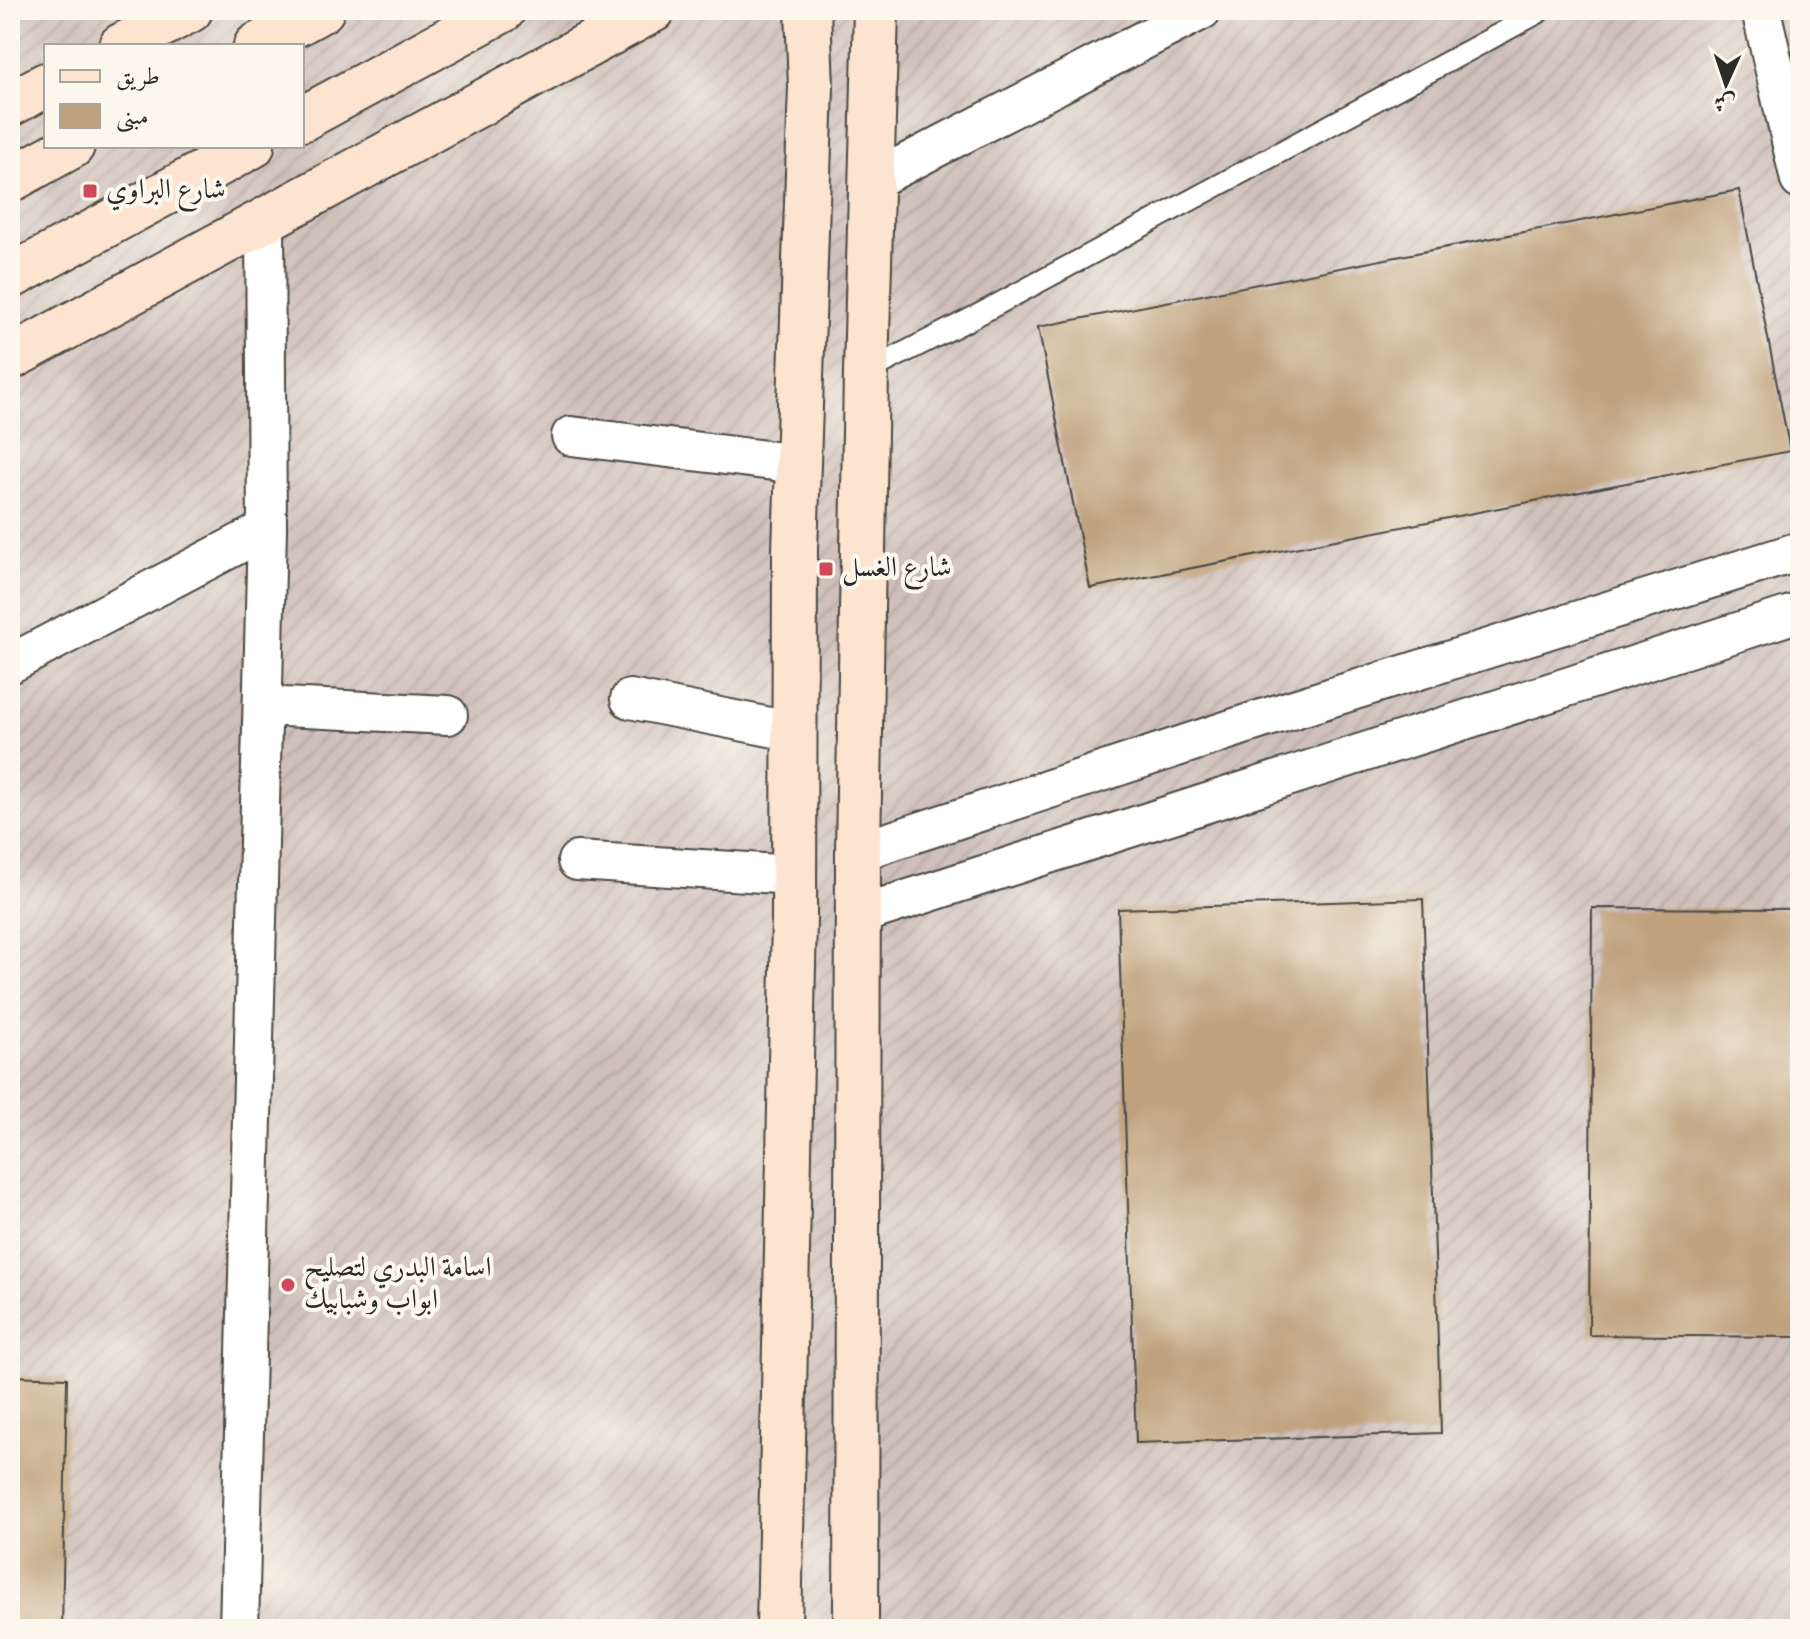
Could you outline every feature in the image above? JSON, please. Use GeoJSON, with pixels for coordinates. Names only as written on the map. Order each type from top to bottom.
{"type":"FeatureCollection","features":[{"type":"Feature","properties":{"kind":"street"},"geometry":{"type":"LineString","coordinates":[[125,44],[190,10]]}},
{"type":"Feature","properties":{"kind":"street"},"geometry":{"type":"LineString","coordinates":[[260,44],[322,10]]}},
{"type":"Feature","properties":{"kind":"street"},"geometry":{"type":"LineString","coordinates":[[304,118],[503,10]]}},
{"type":"Feature","properties":{"kind":"street"},"geometry":{"type":"LineString","coordinates":[[10,358],[653,10]]}},
{"type":"Feature","properties":{"kind":"street"},"geometry":{"type":"LineString","coordinates":[[779,1629],[794,875],[795,550],[811,87],[808,10]]}},
{"type":"Feature","properties":{"kind":"street"},"geometry":{"type":"LineString","coordinates":[[856,1629],[858,852],[876,10]]}},
{"type":"Feature","properties":{"kind":"street"},"geometry":{"type":"LineString","coordinates":[[872,181],[1202,10]]}},
{"type":"Feature","properties":{"kind":"street"},"geometry":{"type":"LineString","coordinates":[[1761,10],[1800,180]]}},
{"type":"Feature","properties":{"kind":"street"},"geometry":{"type":"LineString","coordinates":[[10,104],[44,86]]}},
{"type":"Feature","properties":{"kind":"street"},"geometry":{"type":"LineString","coordinates":[[10,180],[68,148]]}},
{"type":"Feature","properties":{"kind":"street"},"geometry":{"type":"LineString","coordinates":[[10,277],[248,148]]}},
{"type":"Feature","properties":{"kind":"street"},"geometry":{"type":"LineString","coordinates":[[239,1629],[267,529],[265,220]]}},
{"type":"Feature","properties":{"kind":"street"},"geometry":{"type":"LineString","coordinates":[[571,436],[798,464]]}},
{"type":"Feature","properties":{"kind":"street"},"geometry":{"type":"LineString","coordinates":[[10,664],[267,529]]}},
{"type":"Feature","properties":{"kind":"street"},"geometry":{"type":"LineString","coordinates":[[795,550],[863,554]]}},
{"type":"Feature","properties":{"kind":"street"},"geometry":{"type":"LineString","coordinates":[[858,852],[1277,714],[1800,551]]}},
{"type":"Feature","properties":{"kind":"street"},"geometry":{"type":"LineString","coordinates":[[859,915],[1800,612]]}},
{"type":"Feature","properties":{"kind":"street"},"geometry":{"type":"LineString","coordinates":[[630,699],[795,732]]}},
{"type":"Feature","properties":{"kind":"street"},"geometry":{"type":"LineString","coordinates":[[263,706],[448,715]]}},
{"type":"Feature","properties":{"kind":"street"},"geometry":{"type":"LineString","coordinates":[[577,861],[794,875]]}},
{"type":"Feature","properties":{"kind":"lane"},"geometry":{"type":"LineString","coordinates":[[866,372],[1538,13]]}},
{"type":"Feature","properties":{"kind":"shaded area"},"geometry":{"type":"Polygon","coordinates":[[[10,10],[1800,10],[1800,1629],[10,1629],[10,10]]]}},
{"type":"Feature","properties":{"kind":"building"},"geometry":{"type":"Polygon","coordinates":[[[1739,190],[1790,451],[1090,588],[1038,327],[1739,190]]]}},
{"type":"Feature","properties":{"kind":"building"},"geometry":{"type":"Polygon","coordinates":[[[1423,899],[1441,1433],[1136,1443],[1118,909],[1423,899]]]}},
{"type":"Feature","properties":{"kind":"building"},"geometry":{"type":"Polygon","coordinates":[[[1592,908],[1800,909],[1800,1337],[1589,1335],[1592,908]]]}},
{"type":"Feature","properties":{"kind":"building"},"geometry":{"type":"Polygon","coordinates":[[[10,1376],[67,1378],[62,1629],[10,1629],[10,1376]]]}},
{"type":"Feature","properties":{"kind":"place","name":"شارع البراوي"},"geometry":{"type":"Point","coordinates":[90,191]}},
{"type":"Feature","properties":{"kind":"place","name":"شارع الغسل"},"geometry":{"type":"Point","coordinates":[826,569]}},
{"type":"Feature","properties":{"kind":"place","name":"اسامة البدري لتصليح ابواب وشبابيك"},"geometry":{"type":"Point","coordinates":[288,1285]}}]}
